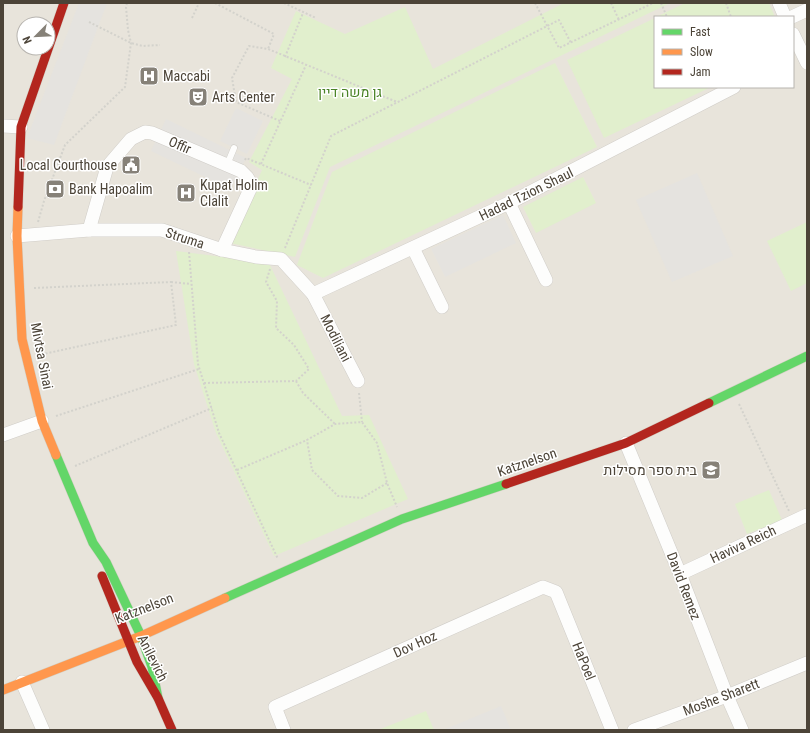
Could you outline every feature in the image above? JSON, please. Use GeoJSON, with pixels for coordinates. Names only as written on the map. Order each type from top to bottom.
{"type":"FeatureCollection","features":[{"type":"Feature","properties":{"kind":"street","name":"Mivtsa Sinai"},"geometry":{"type":"LineString","coordinates":[[64,3],[21,127],[18,236],[22,339],[42,421],[93,543],[114,577],[139,624],[141,636]]}},
{"type":"Feature","properties":{"kind":"street"},"geometry":{"type":"LineString","coordinates":[[779,3],[785,16]]}},
{"type":"Feature","properties":{"kind":"street"},"geometry":{"type":"LineString","coordinates":[[794,16],[807,10]]}},
{"type":"Feature","properties":{"kind":"street"},"geometry":{"type":"LineString","coordinates":[[794,37],[801,57]]}},
{"type":"Feature","properties":{"kind":"street","name":"Hadad Tzion Shaul"},"geometry":{"type":"LineString","coordinates":[[313,294],[509,203],[732,88]]}},
{"type":"Feature","properties":{"kind":"street"},"geometry":{"type":"LineString","coordinates":[[3,126],[21,127]]}},
{"type":"Feature","properties":{"kind":"street","name":"Offir"},"geometry":{"type":"LineString","coordinates":[[89,230],[107,167],[127,143],[145,132],[152,133],[239,170],[247,177],[252,185],[222,250]]}},
{"type":"Feature","properties":{"kind":"street"},"geometry":{"type":"LineString","coordinates":[[509,203],[546,280]]}},
{"type":"Feature","properties":{"kind":"street","name":"Struma"},"geometry":{"type":"LineString","coordinates":[[18,236],[89,230],[162,230],[222,250],[277,259]]}},
{"type":"Feature","properties":{"kind":"street"},"geometry":{"type":"LineString","coordinates":[[413,248],[442,307]]}},
{"type":"Feature","properties":{"kind":"street"},"geometry":{"type":"LineString","coordinates":[[277,259],[313,294]]}},
{"type":"Feature","properties":{"kind":"street","name":"Modiliani"},"geometry":{"type":"LineString","coordinates":[[313,294],[358,381]]}},
{"type":"Feature","properties":{"kind":"street","name":"Katznelson"},"geometry":{"type":"LineString","coordinates":[[3,690],[141,636],[402,519],[626,443],[807,356]]}},
{"type":"Feature","properties":{"kind":"street"},"geometry":{"type":"LineString","coordinates":[[3,435],[42,421]]}},
{"type":"Feature","properties":{"kind":"street","name":"David Remez"},"geometry":{"type":"LineString","coordinates":[[626,443],[742,730]]}},
{"type":"Feature","properties":{"kind":"street","name":"Haviva Reich"},"geometry":{"type":"LineString","coordinates":[[680,574],[807,515]]}},
{"type":"Feature","properties":{"kind":"street","name":"Mivtsa Sinai"},"geometry":{"type":"LineString","coordinates":[[93,543],[97,562],[120,632]]}},
{"type":"Feature","properties":{"kind":"street","name":"Katznelson"},"geometry":{"type":"LineString","coordinates":[[180,608],[252,586]]}},
{"type":"Feature","properties":{"kind":"street","name":"Dov Hoz"},"geometry":{"type":"LineString","coordinates":[[284,730],[275,707],[543,587],[556,592]]}},
{"type":"Feature","properties":{"kind":"street","name":"HaPoel"},"geometry":{"type":"LineString","coordinates":[[556,592],[612,730]]}},
{"type":"Feature","properties":{"kind":"street","name":"Katznelson"},"geometry":{"type":"LineString","coordinates":[[120,632],[139,624]]}},
{"type":"Feature","properties":{"kind":"street","name":"Anilevich"},"geometry":{"type":"LineString","coordinates":[[120,632],[128,641],[146,679],[158,698],[172,730]]}},
{"type":"Feature","properties":{"kind":"street","name":"Anilevich"},"geometry":{"type":"LineString","coordinates":[[141,636],[152,667],[158,698]]}},
{"type":"Feature","properties":{"kind":"street","name":"Katznelson"},"geometry":{"type":"LineString","coordinates":[[54,669],[93,645]]}},
{"type":"Feature","properties":{"kind":"street","name":"Moshe Sharett"},"geometry":{"type":"LineString","coordinates":[[634,730],[727,696],[807,663]]}},
{"type":"Feature","properties":{"kind":"street"},"geometry":{"type":"LineString","coordinates":[[22,682],[43,730]]}},
{"type":"Feature","properties":{"kind":"lane"},"geometry":{"type":"LineString","coordinates":[[227,165],[234,148]]}},
{"type":"Feature","properties":{"kind":"path"},"geometry":{"type":"LineString","coordinates":[[34,234],[44,200],[65,144],[125,87],[131,43],[128,30],[127,3]]}},
{"type":"Feature","properties":{"kind":"path"},"geometry":{"type":"LineString","coordinates":[[192,18],[199,3]]}},
{"type":"Feature","properties":{"kind":"path"},"geometry":{"type":"LineString","coordinates":[[215,3],[274,34],[268,49]]}},
{"type":"Feature","properties":{"kind":"path"},"geometry":{"type":"LineString","coordinates":[[284,3],[316,18]]}},
{"type":"Feature","properties":{"kind":"path"},"geometry":{"type":"LineString","coordinates":[[535,3],[559,48],[653,3]]}},
{"type":"Feature","properties":{"kind":"path"},"geometry":{"type":"LineString","coordinates":[[611,3],[618,20]]}},
{"type":"Feature","properties":{"kind":"path"},"geometry":{"type":"LineString","coordinates":[[661,3],[667,16]]}},
{"type":"Feature","properties":{"kind":"path"},"geometry":{"type":"LineString","coordinates":[[726,3],[731,16]]}},
{"type":"Feature","properties":{"kind":"path"},"geometry":{"type":"LineString","coordinates":[[285,57],[303,13]]}},
{"type":"Feature","properties":{"kind":"path"},"geometry":{"type":"LineString","coordinates":[[204,383],[296,381],[309,369],[294,345],[276,328],[277,301],[266,282],[311,185],[331,136],[559,20],[571,43]]}},
{"type":"Feature","properties":{"kind":"path"},"geometry":{"type":"LineString","coordinates":[[89,22],[131,43],[143,46],[160,45]]}},
{"type":"Feature","properties":{"kind":"path"},"geometry":{"type":"LineString","coordinates":[[280,121],[236,102],[232,78],[249,46],[268,49],[398,102]]}},
{"type":"Feature","properties":{"kind":"path"},"geometry":{"type":"LineString","coordinates":[[261,164],[306,65]]}},
{"type":"Feature","properties":{"kind":"path"},"geometry":{"type":"LineString","coordinates":[[239,170],[246,158],[311,185]]}},
{"type":"Feature","properties":{"kind":"path"},"geometry":{"type":"LineString","coordinates":[[188,238],[199,369],[219,433],[284,572]]}},
{"type":"Feature","properties":{"kind":"path"},"geometry":{"type":"LineString","coordinates":[[20,289],[171,282],[192,284]]}},
{"type":"Feature","properties":{"kind":"path"},"geometry":{"type":"LineString","coordinates":[[26,358],[176,325],[171,282]]}},
{"type":"Feature","properties":{"kind":"path"},"geometry":{"type":"LineString","coordinates":[[42,421],[199,369]]}},
{"type":"Feature","properties":{"kind":"path"},"geometry":{"type":"LineString","coordinates":[[296,381],[303,392],[334,424]]}},
{"type":"Feature","properties":{"kind":"path"},"geometry":{"type":"LineString","coordinates":[[358,381],[362,422],[377,442],[387,483],[402,519]]}},
{"type":"Feature","properties":{"kind":"path"},"geometry":{"type":"LineString","coordinates":[[733,392],[794,521]]}},
{"type":"Feature","properties":{"kind":"path"},"geometry":{"type":"LineString","coordinates":[[63,471],[212,408]]}},
{"type":"Feature","properties":{"kind":"path"},"geometry":{"type":"LineString","coordinates":[[237,470],[308,440],[334,424],[362,422]]}},
{"type":"Feature","properties":{"kind":"path"},"geometry":{"type":"LineString","coordinates":[[308,440],[312,470],[338,496],[362,498],[387,483]]}},
{"type":"Feature","properties":{"kind":"shaded area"},"geometry":{"type":"Polygon","coordinates":[[[3,3],[807,3],[807,730],[3,730],[3,3]]]}},
{"type":"Feature","properties":{"kind":"shaded area"},"geometry":{"type":"Polygon","coordinates":[[[79,3],[107,3],[54,145],[27,138],[79,3]]]}},
{"type":"Feature","properties":{"kind":"shaded area"},"geometry":{"type":"Polygon","coordinates":[[[236,108],[263,121],[247,154],[220,141],[236,108]]]}},
{"type":"Feature","properties":{"kind":"shaded area"},"geometry":{"type":"Polygon","coordinates":[[[166,119],[246,158],[230,189],[151,151],[166,119]]]}},
{"type":"Feature","properties":{"kind":"shaded area"},"geometry":{"type":"Polygon","coordinates":[[[697,173],[733,256],[672,282],[636,200],[697,173]]]}},
{"type":"Feature","properties":{"kind":"shaded area"},"geometry":{"type":"Polygon","coordinates":[[[503,215],[516,243],[445,277],[431,249],[503,215]]]}},
{"type":"Feature","properties":{"kind":"shaded area"},"geometry":{"type":"Polygon","coordinates":[[[501,706],[511,730],[443,730],[501,706]]]}},
{"type":"Feature","properties":{"kind":"green space","name":"גן משה דיין"},"geometry":{"type":"Polygon","coordinates":[[[564,3],[670,3],[330,167],[295,257],[230,243],[262,170],[249,162],[292,79],[271,68],[296,11],[345,34],[405,7],[433,69],[564,3]]]}},
{"type":"Feature","properties":{"kind":"green space"},"geometry":{"type":"Polygon","coordinates":[[[685,3],[769,3],[775,16],[658,16],[685,3]]]}},
{"type":"Feature","properties":{"kind":"green space"},"geometry":{"type":"Polygon","coordinates":[[[654,18],[654,88],[709,88],[604,138],[567,60],[654,18]]]}},
{"type":"Feature","properties":{"kind":"green space"},"geometry":{"type":"Polygon","coordinates":[[[555,63],[597,147],[323,278],[297,265],[332,172],[555,63]]]}},
{"type":"Feature","properties":{"kind":"green space"},"geometry":{"type":"Polygon","coordinates":[[[583,177],[596,203],[536,233],[523,207],[583,177]]]}},
{"type":"Feature","properties":{"kind":"green space"},"geometry":{"type":"Polygon","coordinates":[[[807,222],[807,283],[791,291],[767,241],[807,222]]]}},
{"type":"Feature","properties":{"kind":"green space"},"geometry":{"type":"Polygon","coordinates":[[[176,251],[269,263],[342,416],[369,415],[408,499],[274,556],[216,433],[194,364],[176,251]]]}},
{"type":"Feature","properties":{"kind":"green space"},"geometry":{"type":"Polygon","coordinates":[[[769,490],[782,520],[747,534],[735,504],[769,490]]]}},
{"type":"Feature","properties":{"kind":"green space"},"geometry":{"type":"Polygon","coordinates":[[[426,711],[434,730],[378,730],[426,711]]]}},
{"type":"Feature","properties":{"kind":"traffic: fast"},"geometry":{"type":"LineString","coordinates":[[709,403],[807,356]]}},
{"type":"Feature","properties":{"kind":"traffic: fast"},"geometry":{"type":"LineString","coordinates":[[56,455],[93,543],[106,562],[141,636],[152,667],[158,698]]}},
{"type":"Feature","properties":{"kind":"traffic: fast"},"geometry":{"type":"LineString","coordinates":[[225,598],[402,519],[506,484]]}},
{"type":"Feature","properties":{"kind":"traffic: slow"},"geometry":{"type":"LineString","coordinates":[[18,207],[17,236],[22,339],[42,421],[56,455]]}},
{"type":"Feature","properties":{"kind":"traffic: slow"},"geometry":{"type":"LineString","coordinates":[[3,690],[141,636],[225,598]]}},
{"type":"Feature","properties":{"kind":"traffic: jam"},"geometry":{"type":"LineString","coordinates":[[18,207],[21,127],[64,3]]}},
{"type":"Feature","properties":{"kind":"traffic: jam"},"geometry":{"type":"LineString","coordinates":[[506,484],[626,443],[709,403]]}},
{"type":"Feature","properties":{"kind":"traffic: jam"},"geometry":{"type":"LineString","coordinates":[[102,576],[137,662],[158,698],[172,730]]}},
{"type":"Feature","properties":{"kind":"place","name":"Maccabi"},"geometry":{"type":"Point","coordinates":[149,76]}},
{"type":"Feature","properties":{"kind":"place","name":"Arts Center"},"geometry":{"type":"Point","coordinates":[198,97]}},
{"type":"Feature","properties":{"kind":"place","name":"Local Courthouse"},"geometry":{"type":"Point","coordinates":[131,165]}},
{"type":"Feature","properties":{"kind":"place","name":"Bank Hapoalim"},"geometry":{"type":"Point","coordinates":[55,189]}},
{"type":"Feature","properties":{"kind":"place","name":"Kupat Holim Clalit"},"geometry":{"type":"Point","coordinates":[186,193]}},
{"type":"Feature","properties":{"kind":"place","name":"בית ספר מסילות"},"geometry":{"type":"Point","coordinates":[711,470]}}]}
